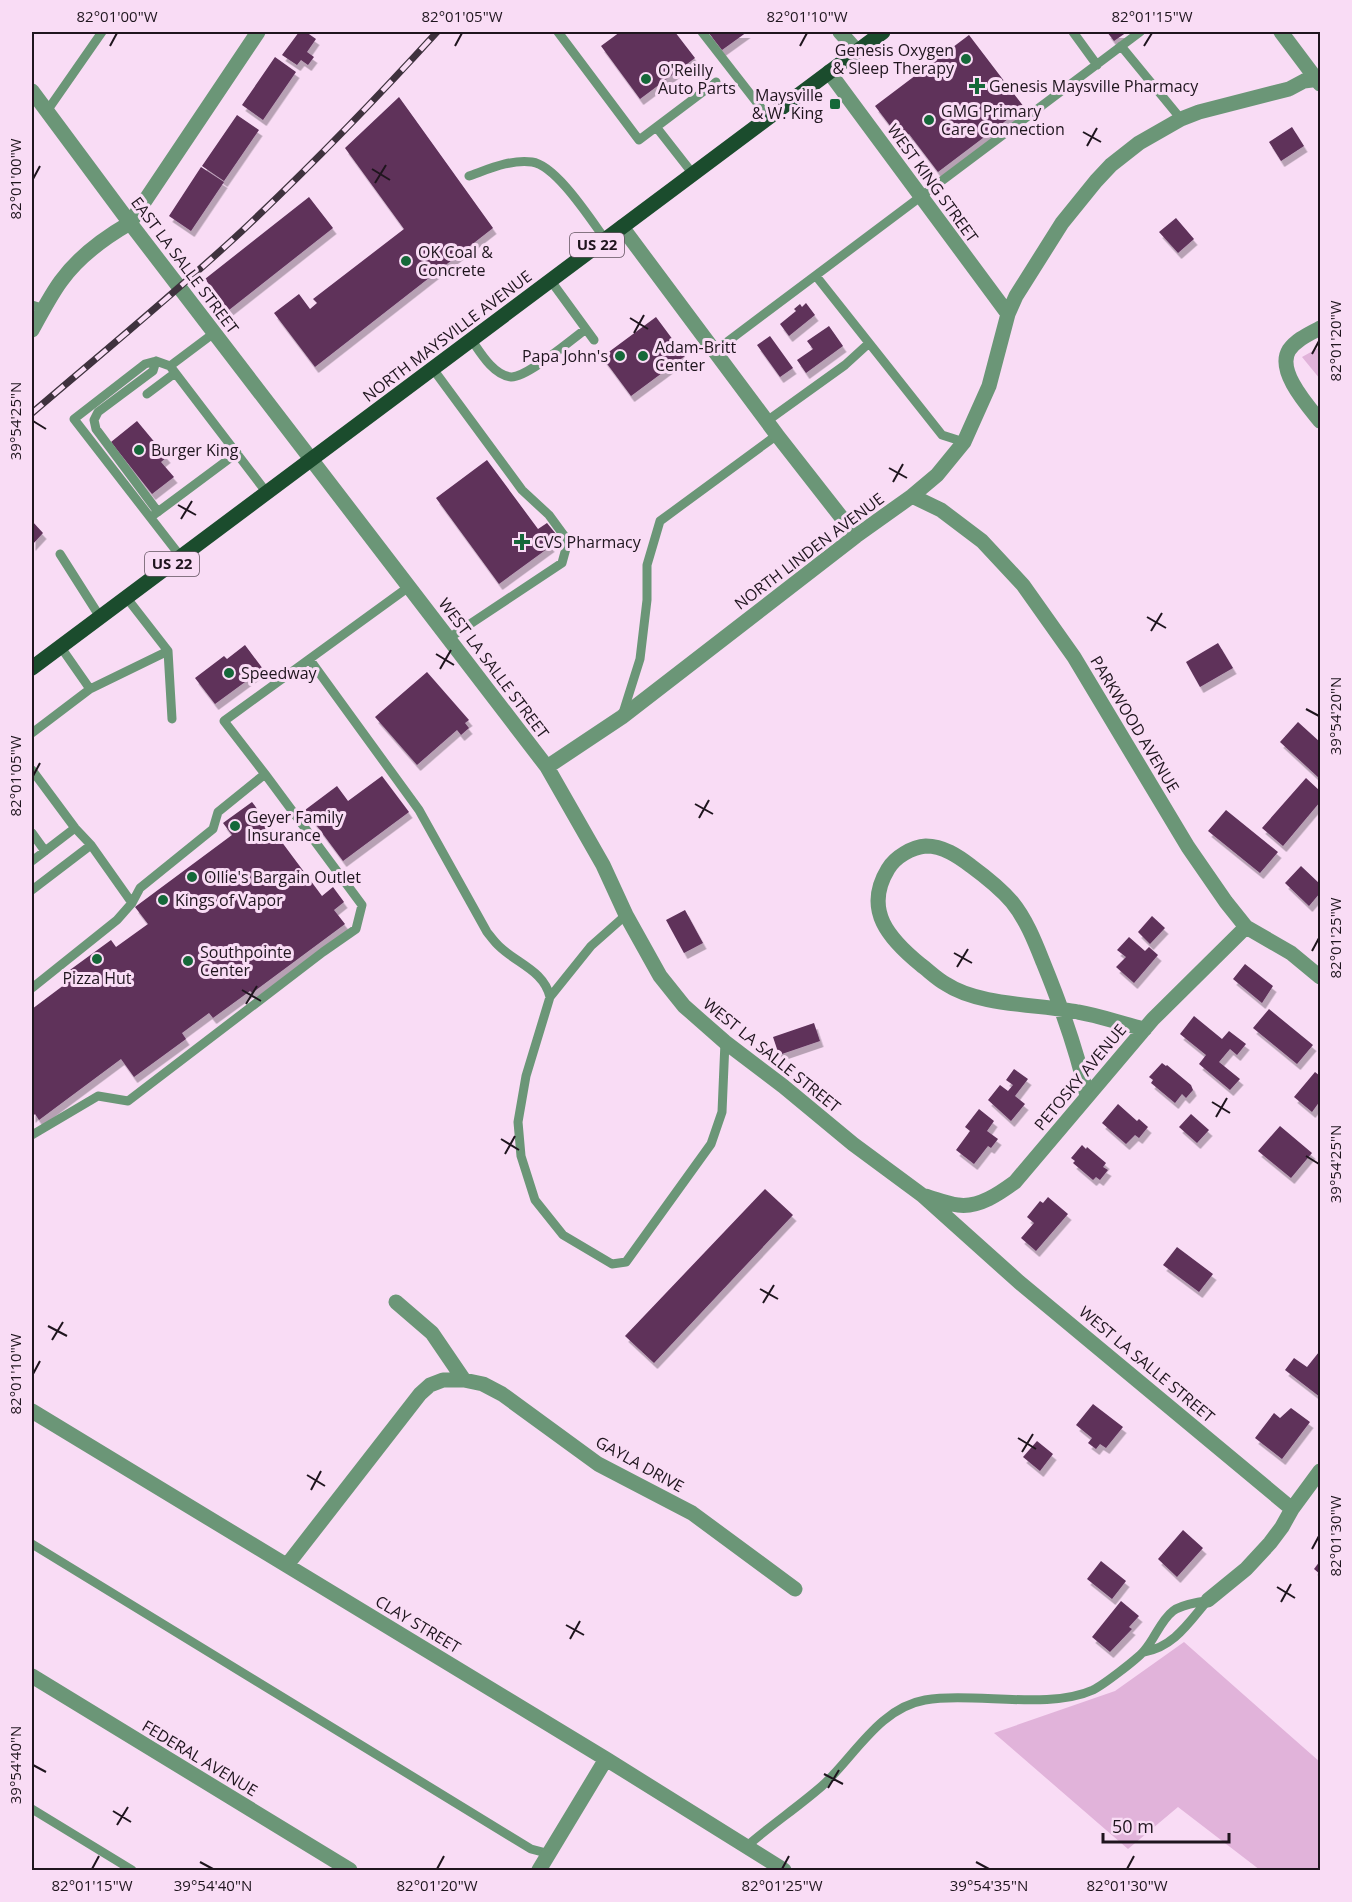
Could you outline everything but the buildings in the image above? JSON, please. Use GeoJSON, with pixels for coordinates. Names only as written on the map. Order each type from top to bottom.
{"type":"FeatureCollection","features":[{"type":"Feature","properties":{"kind":"main road","name":"NORTH MAYSVILLE AVENUE"},"geometry":{"type":"LineString","coordinates":[[32,668],[883,32]]}},
{"type":"Feature","properties":{"kind":"street"},"geometry":{"type":"LineString","coordinates":[[32,330],[38,307],[76,262],[108,236],[130,223],[258,32]]}},
{"type":"Feature","properties":{"kind":"street"},"geometry":{"type":"LineString","coordinates":[[840,32],[857,51]]}},
{"type":"Feature","properties":{"kind":"street"},"geometry":{"type":"LineString","coordinates":[[1281,32],[1319,81]]}},
{"type":"Feature","properties":{"kind":"street","name":"WEST KING STREET"},"geometry":{"type":"LineString","coordinates":[[829,72],[1008,314]]}},
{"type":"Feature","properties":{"kind":"street","name":"NORTH LINDEN AVENUE"},"geometry":{"type":"LineString","coordinates":[[547,767],[622,717],[937,475],[964,442],[989,386],[1008,314],[1016,296],[1048,244],[1096,181],[1139,143],[1181,119],[1199,112],[1289,89],[1304,81],[1319,81]]}},
{"type":"Feature","properties":{"kind":"street","name":"EAST LA SALLE STREET"},"geometry":{"type":"LineString","coordinates":[[32,91],[130,223],[312,459]]}},
{"type":"Feature","properties":{"kind":"street"},"geometry":{"type":"LineString","coordinates":[[622,227],[777,435],[856,536]]}},
{"type":"Feature","properties":{"kind":"street"},"geometry":{"type":"LineString","coordinates":[[1320,328],[1302,338],[1288,351],[1286,368],[1289,378],[1320,421]]}},
{"type":"Feature","properties":{"kind":"street","name":"WEST LA SALLE STREET"},"geometry":{"type":"LineString","coordinates":[[312,459],[547,767],[603,865],[626,915],[660,976],[684,1006],[725,1042],[853,1144],[922,1195],[1019,1282],[1292,1509]]}},
{"type":"Feature","properties":{"kind":"street","name":"PARKWOOD AVENUE"},"geometry":{"type":"LineString","coordinates":[[912,496],[941,510],[982,541],[1023,585],[1074,657],[1188,847],[1246,927],[1291,953],[1320,977]]}},
{"type":"Feature","properties":{"kind":"street"},"geometry":{"type":"LineString","coordinates":[[1088,1096],[1076,1048],[1062,1010],[1030,932],[1013,903],[992,882],[946,850],[926,846],[908,851],[892,863],[881,883],[878,898],[879,914],[885,928],[900,948],[946,985],[969,996],[1062,1010],[1078,1012],[1144,1029]]}},
{"type":"Feature","properties":{"kind":"street","name":"PETOSKY AVENUE"},"geometry":{"type":"LineString","coordinates":[[922,1195],[960,1206],[984,1201],[999,1194],[1015,1182],[1144,1029],[1246,927]]}},
{"type":"Feature","properties":{"kind":"street"},"geometry":{"type":"LineString","coordinates":[[396,1302],[432,1334],[464,1380]]}},
{"type":"Feature","properties":{"kind":"street","name":"GAYLA DRIVE"},"geometry":{"type":"LineString","coordinates":[[287,1565],[420,1394],[430,1385],[443,1380],[464,1380],[483,1384],[502,1394],[598,1464],[692,1513],[795,1589]]}},
{"type":"Feature","properties":{"kind":"street","name":"CLAY STREET"},"geometry":{"type":"LineString","coordinates":[[32,1411],[606,1759],[784,1870]]}},
{"type":"Feature","properties":{"kind":"street"},"geometry":{"type":"LineString","coordinates":[[1208,1600],[1246,1569],[1270,1543],[1320,1472]]}},
{"type":"Feature","properties":{"kind":"street","name":"FEDERAL AVENUE"},"geometry":{"type":"LineString","coordinates":[[32,1676],[350,1870]]}},
{"type":"Feature","properties":{"kind":"street"},"geometry":{"type":"LineString","coordinates":[[539,1870],[606,1759]]}},
{"type":"Feature","properties":{"kind":"lane"},"geometry":{"type":"LineString","coordinates":[[47,111],[102,32]]}},
{"type":"Feature","properties":{"kind":"lane"},"geometry":{"type":"LineString","coordinates":[[558,32],[639,140],[716,82]]}},
{"type":"Feature","properties":{"kind":"lane"},"geometry":{"type":"LineString","coordinates":[[702,32],[769,118]]}},
{"type":"Feature","properties":{"kind":"lane"},"geometry":{"type":"LineString","coordinates":[[1073,32],[1097,65]]}},
{"type":"Feature","properties":{"kind":"lane"},"geometry":{"type":"LineString","coordinates":[[715,351],[1140,32]]}},
{"type":"Feature","properties":{"kind":"lane"},"geometry":{"type":"LineString","coordinates":[[1121,46],[1181,119]]}},
{"type":"Feature","properties":{"kind":"lane"},"geometry":{"type":"LineString","coordinates":[[657,128],[693,174]]}},
{"type":"Feature","properties":{"kind":"lane"},"geometry":{"type":"LineString","coordinates":[[469,176],[508,163],[534,162],[558,176],[605,239]]}},
{"type":"Feature","properties":{"kind":"lane"},"geometry":{"type":"LineString","coordinates":[[816,276],[942,435],[964,442]]}},
{"type":"Feature","properties":{"kind":"lane"},"geometry":{"type":"LineString","coordinates":[[551,281],[594,340]]}},
{"type":"Feature","properties":{"kind":"lane"},"geometry":{"type":"LineString","coordinates":[[471,339],[485,359],[497,370],[510,377],[523,375],[586,329]]}},
{"type":"Feature","properties":{"kind":"lane"},"geometry":{"type":"LineString","coordinates":[[147,394],[214,333]]}},
{"type":"Feature","properties":{"kind":"lane"},"geometry":{"type":"LineString","coordinates":[[767,421],[845,365],[868,344]]}},
{"type":"Feature","properties":{"kind":"lane"},"geometry":{"type":"LineString","coordinates":[[156,361],[153,371],[98,412],[93,420],[96,429],[158,512]]}},
{"type":"Feature","properties":{"kind":"lane"},"geometry":{"type":"LineString","coordinates":[[181,557],[74,419],[145,364],[156,361],[173,369],[267,493]]}},
{"type":"Feature","properties":{"kind":"lane"},"geometry":{"type":"LineString","coordinates":[[433,369],[522,490],[549,515],[568,541],[562,563],[449,638]]}},
{"type":"Feature","properties":{"kind":"lane"},"geometry":{"type":"LineString","coordinates":[[622,717],[640,659],[647,600],[647,565],[660,521],[777,435]]}},
{"type":"Feature","properties":{"kind":"lane"},"geometry":{"type":"LineString","coordinates":[[150,518],[237,453]]}},
{"type":"Feature","properties":{"kind":"lane"},"geometry":{"type":"LineString","coordinates":[[60,554],[100,616]]}},
{"type":"Feature","properties":{"kind":"lane"},"geometry":{"type":"LineString","coordinates":[[32,1135],[98,1096],[128,1101],[323,952],[357,929],[362,905],[224,721],[410,586]]}},
{"type":"Feature","properties":{"kind":"lane"},"geometry":{"type":"LineString","coordinates":[[126,597],[168,651],[172,719]]}},
{"type":"Feature","properties":{"kind":"lane"},"geometry":{"type":"LineString","coordinates":[[60,646],[90,689]]}},
{"type":"Feature","properties":{"kind":"lane"},"geometry":{"type":"LineString","coordinates":[[32,733],[90,689],[168,651]]}},
{"type":"Feature","properties":{"kind":"lane"},"geometry":{"type":"LineString","coordinates":[[310,660],[419,810],[487,932],[499,947],[538,974],[548,986],[550,997]]}},
{"type":"Feature","properties":{"kind":"lane"},"geometry":{"type":"LineString","coordinates":[[32,770],[75,828],[91,845],[132,903]]}},
{"type":"Feature","properties":{"kind":"lane"},"geometry":{"type":"LineString","coordinates":[[32,988],[117,920],[132,903],[140,888],[213,829],[218,812],[265,774]]}},
{"type":"Feature","properties":{"kind":"lane"},"geometry":{"type":"LineString","coordinates":[[33,858],[75,828]]}},
{"type":"Feature","properties":{"kind":"lane"},"geometry":{"type":"LineString","coordinates":[[32,832],[45,851]]}},
{"type":"Feature","properties":{"kind":"lane"},"geometry":{"type":"LineString","coordinates":[[32,890],[91,845]]}},
{"type":"Feature","properties":{"kind":"lane"},"geometry":{"type":"LineString","coordinates":[[626,915],[591,946],[550,997],[526,1076],[518,1122],[521,1156],[535,1200],[563,1235],[612,1264],[626,1262],[711,1144],[722,1112],[725,1042]]}},
{"type":"Feature","properties":{"kind":"lane"},"geometry":{"type":"LineString","coordinates":[[32,1544],[531,1849],[550,1854]]}},
{"type":"Feature","properties":{"kind":"lane"},"geometry":{"type":"LineString","coordinates":[[1144,1652],[1171,1642],[1208,1600]]}},
{"type":"Feature","properties":{"kind":"lane"},"geometry":{"type":"LineString","coordinates":[[747,1846],[821,1787],[878,1726],[890,1715],[907,1705],[940,1698],[1052,1698],[1080,1694],[1095,1689],[1144,1652],[1165,1619],[1174,1610],[1208,1600]]}},
{"type":"Feature","properties":{"kind":"lane"},"geometry":{"type":"LineString","coordinates":[[32,1809],[132,1870]]}},
{"type":"Feature","properties":{"kind":"shaded area"},"geometry":{"type":"Polygon","coordinates":[[[1320,347],[1320,379],[1302,357],[1320,347]]]}},
{"type":"Feature","properties":{"kind":"shaded area"},"geometry":{"type":"Polygon","coordinates":[[[1184,1642],[1320,1762],[1320,1870],[1260,1870],[1178,1807],[1128,1849],[994,1733],[1115,1691],[1184,1642]]]}},
{"type":"Feature","properties":{"kind":"railway"},"geometry":{"type":"LineString","coordinates":[[32,413],[242,231],[342,133],[437,32]]}},
{"type":"Feature","properties":{"kind":"place","name":"Genesis Oxygen & Sleep Therapy"},"geometry":{"type":"Point","coordinates":[966,59]}},
{"type":"Feature","properties":{"kind":"place","name":"O'Reilly Auto Parts"},"geometry":{"type":"Point","coordinates":[646,79]}},
{"type":"Feature","properties":{"kind":"place","name":"Genesis Maysville Pharmacy"},"geometry":{"type":"Point","coordinates":[977,86]}},
{"type":"Feature","properties":{"kind":"place","name":"Maysville & W. King"},"geometry":{"type":"Point","coordinates":[835,104]}},
{"type":"Feature","properties":{"kind":"place","name":"GMG Primary Care Connection"},"geometry":{"type":"Point","coordinates":[929,120]}},
{"type":"Feature","properties":{"kind":"place","name":"OK Coal & Concrete"},"geometry":{"type":"Point","coordinates":[406,261]}},
{"type":"Feature","properties":{"kind":"place","name":"Papa John's"},"geometry":{"type":"Point","coordinates":[620,356]}},
{"type":"Feature","properties":{"kind":"place","name":"Adam-Britt Center"},"geometry":{"type":"Point","coordinates":[643,356]}},
{"type":"Feature","properties":{"kind":"place","name":"Burger King"},"geometry":{"type":"Point","coordinates":[139,450]}},
{"type":"Feature","properties":{"kind":"place","name":"CVS Pharmacy"},"geometry":{"type":"Point","coordinates":[522,542]}},
{"type":"Feature","properties":{"kind":"place","name":"Speedway"},"geometry":{"type":"Point","coordinates":[229,673]}},
{"type":"Feature","properties":{"kind":"place","name":"Geyer Family Insurance"},"geometry":{"type":"Point","coordinates":[235,826]}},
{"type":"Feature","properties":{"kind":"place","name":"Ollie's Bargain Outlet"},"geometry":{"type":"Point","coordinates":[192,877]}},
{"type":"Feature","properties":{"kind":"place","name":"Kings of Vapor"},"geometry":{"type":"Point","coordinates":[163,900]}},
{"type":"Feature","properties":{"kind":"place","name":"Pizza Hut"},"geometry":{"type":"Point","coordinates":[97,959]}},
{"type":"Feature","properties":{"kind":"place","name":"Southpointe Center"},"geometry":{"type":"Point","coordinates":[188,961]}}]}
